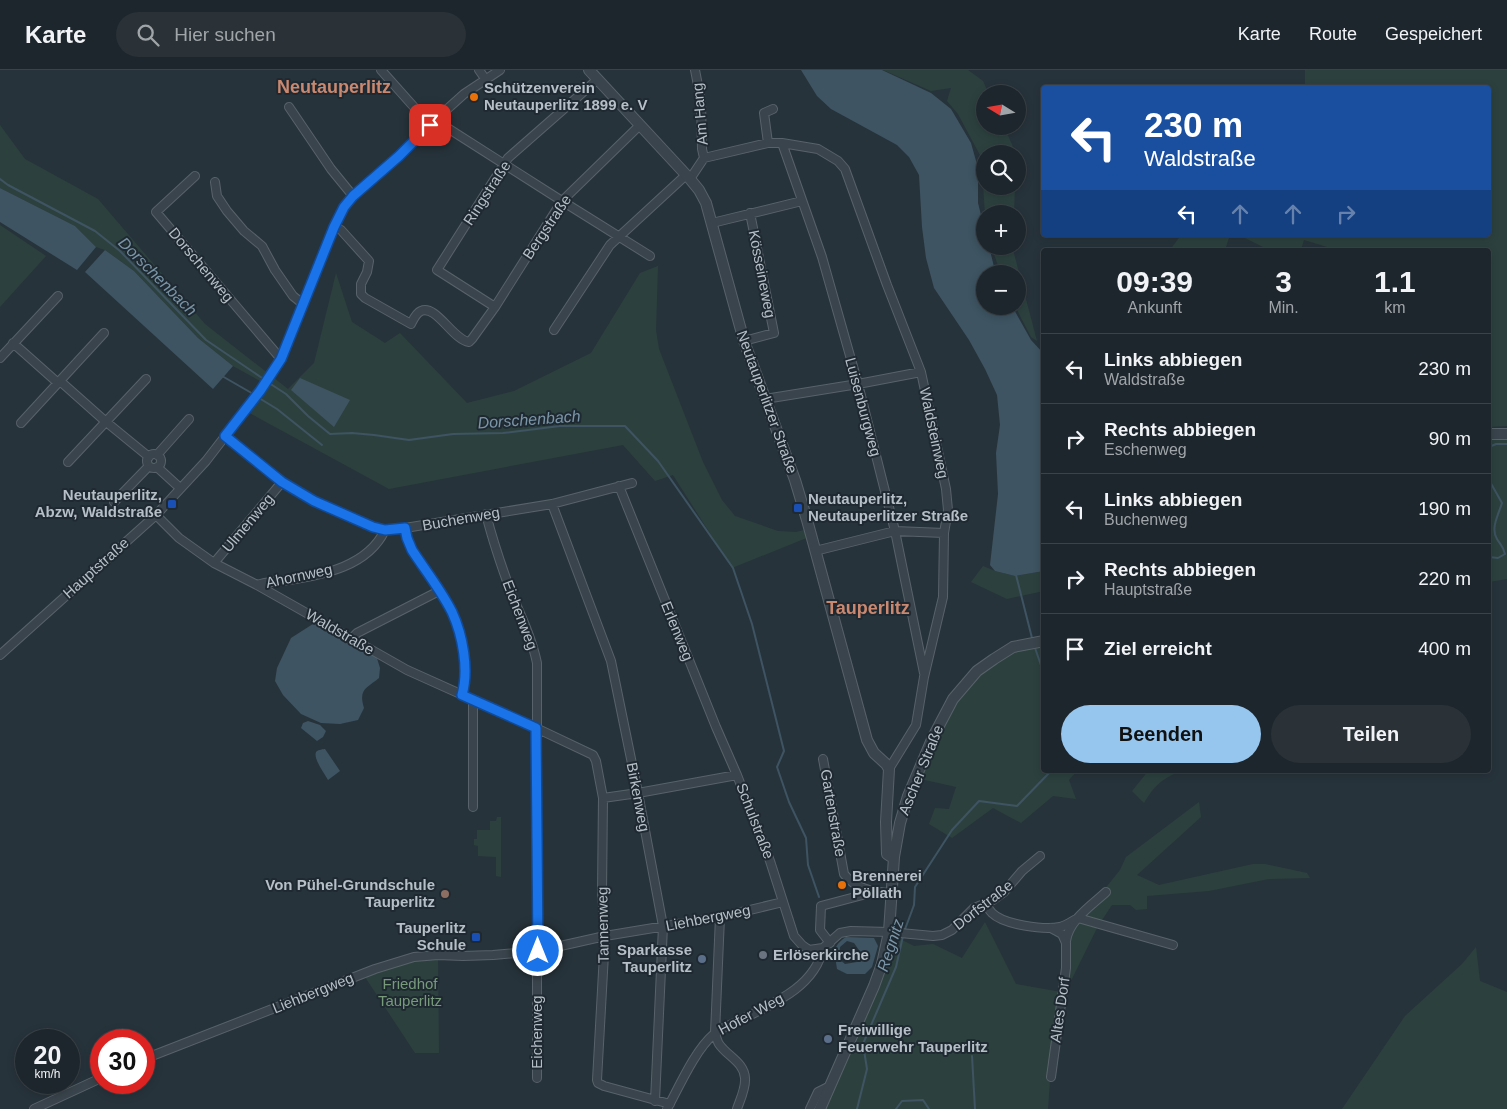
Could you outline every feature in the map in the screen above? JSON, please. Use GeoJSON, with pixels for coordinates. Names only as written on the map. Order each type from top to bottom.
{"type":"FeatureCollection","features":[{"type":"Feature","properties":{"kind":"street"},"geometry":{"type":"LineString","coordinates":[[381,70],[432,123],[505,165],[650,256]]}},
{"type":"Feature","properties":{"kind":"street"},"geometry":{"type":"LineString","coordinates":[[480,70],[486,80]]}},
{"type":"Feature","properties":{"kind":"street","name":"Hauptstraße"},"geometry":{"type":"LineString","coordinates":[[0,655],[156,514],[206,461],[260,391],[281,359],[334,227],[344,207],[353,196],[399,156],[464,94],[500,70]]}},
{"type":"Feature","properties":{"kind":"street"},"geometry":{"type":"LineString","coordinates":[[589,70],[688,177]]}},
{"type":"Feature","properties":{"kind":"street","name":"Am Hang"},"geometry":{"type":"LineString","coordinates":[[695,70],[700,100],[704,158]]}},
{"type":"Feature","properties":{"kind":"street","name":"Ringstraße"},"geometry":{"type":"LineString","coordinates":[[495,307],[438,270],[508,158],[598,79]]}},
{"type":"Feature","properties":{"kind":"street"},"geometry":{"type":"LineString","coordinates":[[289,108],[331,169],[353,196]]}},
{"type":"Feature","properties":{"kind":"street"},"geometry":{"type":"LineString","coordinates":[[768,143],[764,113],[773,109]]}},
{"type":"Feature","properties":{"kind":"street","name":"Bergstraße"},"geometry":{"type":"LineString","coordinates":[[334,227],[341,230],[369,261],[360,289],[364,298],[411,324],[422,310],[432,312],[461,339],[469,342],[495,307],[562,201],[640,125]]}},
{"type":"Feature","properties":{"kind":"street","name":"Waldsteinweg"},"geometry":{"type":"LineString","coordinates":[[704,158],[768,143],[782,143],[818,149],[838,161],[845,169],[886,285],[921,372],[946,490],[948,510],[944,532],[943,597],[924,677],[916,725],[889,769]]}},
{"type":"Feature","properties":{"kind":"street","name":"Luisenburgweg"},"geometry":{"type":"LineString","coordinates":[[782,143],[822,257],[858,384],[895,531],[924,677]]}},
{"type":"Feature","properties":{"kind":"street"},"geometry":{"type":"LineString","coordinates":[[554,330],[610,245],[688,177],[704,158]]}},
{"type":"Feature","properties":{"kind":"street","name":"Dorschenweg"},"geometry":{"type":"LineString","coordinates":[[196,176],[156,212],[281,359]]}},
{"type":"Feature","properties":{"kind":"street","name":"Neutauperlitzer Straße"},"geometry":{"type":"LineString","coordinates":[[688,177],[699,190],[706,203],[744,341],[795,480],[867,740],[874,753],[889,769]]}},
{"type":"Feature","properties":{"kind":"street"},"geometry":{"type":"LineString","coordinates":[[215,182],[217,196],[227,211],[244,232],[262,246],[274,270],[293,296],[304,304]]}},
{"type":"Feature","properties":{"kind":"street","name":"Kösseineweg"},"geometry":{"type":"LineString","coordinates":[[712,223],[802,201]]}},
{"type":"Feature","properties":{"kind":"street","name":"Kösseineweg"},"geometry":{"type":"LineString","coordinates":[[744,341],[774,333],[750,213]]}},
{"type":"Feature","properties":{"kind":"street"},"geometry":{"type":"LineString","coordinates":[[0,358],[58,296]]}},
{"type":"Feature","properties":{"kind":"street"},"geometry":{"type":"LineString","coordinates":[[21,423],[104,333]]}},
{"type":"Feature","properties":{"kind":"street"},"geometry":{"type":"LineString","coordinates":[[14,343],[149,457]]}},
{"type":"Feature","properties":{"kind":"street"},"geometry":{"type":"LineString","coordinates":[[765,399],[921,372]]}},
{"type":"Feature","properties":{"kind":"street"},"geometry":{"type":"LineString","coordinates":[[68,462],[146,379]]}},
{"type":"Feature","properties":{"kind":"street"},"geometry":{"type":"LineString","coordinates":[[149,457],[157,455],[189,420]]}},
{"type":"Feature","properties":{"kind":"street"},"geometry":{"type":"LineString","coordinates":[[1491,434],[1507,434]]}},
{"type":"Feature","properties":{"kind":"street","name":"Buchenweg"},"geometry":{"type":"LineString","coordinates":[[225,436],[282,482],[314,501],[345,516],[385,530],[552,504],[632,483]]}},
{"type":"Feature","properties":{"kind":"street"},"geometry":{"type":"LineString","coordinates":[[114,502],[156,466],[160,460],[157,455]]}},
{"type":"Feature","properties":{"kind":"street"},"geometry":{"type":"LineString","coordinates":[[149,457],[148,462],[182,486]]}},
{"type":"Feature","properties":{"kind":"street","name":"Ulmenweg"},"geometry":{"type":"LineString","coordinates":[[214,563],[282,482]]}},
{"type":"Feature","properties":{"kind":"street","name":"Erlenweg"},"geometry":{"type":"LineString","coordinates":[[619,486],[737,775]]}},
{"type":"Feature","properties":{"kind":"street","name":"Birkenweg"},"geometry":{"type":"LineString","coordinates":[[552,504],[611,661],[663,926],[655,1101]]}},
{"type":"Feature","properties":{"kind":"street","name":"Waldstraße"},"geometry":{"type":"LineString","coordinates":[[156,514],[179,538],[214,563],[257,585],[407,670],[536,728]]}},
{"type":"Feature","properties":{"kind":"street","name":"Eichenweg"},"geometry":{"type":"LineString","coordinates":[[486,514],[498,558],[534,646],[537,663],[537,1078]]}},
{"type":"Feature","properties":{"kind":"street"},"geometry":{"type":"LineString","coordinates":[[405,528],[412,550],[452,613],[465,663],[462,695]]}},
{"type":"Feature","properties":{"kind":"street","name":"Ahornweg"},"geometry":{"type":"LineString","coordinates":[[257,585],[264,582],[286,581],[309,576],[348,565],[375,547],[385,530]]}},
{"type":"Feature","properties":{"kind":"street"},"geometry":{"type":"LineString","coordinates":[[816,551],[895,531],[944,532]]}},
{"type":"Feature","properties":{"kind":"street"},"geometry":{"type":"LineString","coordinates":[[352,638],[357,633],[439,591]]}},
{"type":"Feature","properties":{"kind":"street","name":"Ascher Straße"},"geometry":{"type":"LineString","coordinates":[[820,1109],[882,964],[889,932],[894,857],[900,823],[920,764],[953,699],[978,672],[1013,647],[1041,641]]}},
{"type":"Feature","properties":{"kind":"street"},"geometry":{"type":"LineString","coordinates":[[472,700],[473,807]]}},
{"type":"Feature","properties":{"kind":"street","name":"Tannenweg"},"geometry":{"type":"LineString","coordinates":[[536,728],[592,755],[596,762],[603,798],[602,892],[605,936],[598,1083],[668,1106]]}},
{"type":"Feature","properties":{"kind":"street","name":"Gartenstraße"},"geometry":{"type":"LineString","coordinates":[[823,759],[844,874],[849,881],[875,892],[891,893]]}},
{"type":"Feature","properties":{"kind":"street"},"geometry":{"type":"LineString","coordinates":[[889,769],[886,822],[887,854],[894,857]]}},
{"type":"Feature","properties":{"kind":"street","name":"Schulstraße"},"geometry":{"type":"LineString","coordinates":[[603,798],[737,775],[770,861],[794,936],[809,950],[823,948]]}},
{"type":"Feature","properties":{"kind":"street","name":"Dorfstraße"},"geometry":{"type":"LineString","coordinates":[[823,948],[840,934],[851,931],[942,935],[952,930],[974,908],[993,900],[1004,892],[1040,856]]}},
{"type":"Feature","properties":{"kind":"street"},"geometry":{"type":"LineString","coordinates":[[830,944],[820,930],[821,906],[875,892]]}},
{"type":"Feature","properties":{"kind":"street","name":"Altes Dorf"},"geometry":{"type":"LineString","coordinates":[[1051,1077],[1066,968],[1068,932],[1078,918],[1106,892]]}},
{"type":"Feature","properties":{"kind":"street","name":"Liehbergweg"},"geometry":{"type":"LineString","coordinates":[[155,1055],[375,969],[414,957],[493,955],[538,951],[605,936],[720,917],[783,902]]}},
{"type":"Feature","properties":{"kind":"street","name":"Altes Dorf"},"geometry":{"type":"LineString","coordinates":[[985,903],[992,913],[1007,921],[1036,927],[1063,926],[1078,918]]}},
{"type":"Feature","properties":{"kind":"street"},"geometry":{"type":"LineString","coordinates":[[720,917],[715,1033],[719,1044],[741,1066],[744,1073],[745,1079],[737,1109]]}},
{"type":"Feature","properties":{"kind":"street"},"geometry":{"type":"LineString","coordinates":[[1078,918],[1173,945]]}},
{"type":"Feature","properties":{"kind":"street"},"geometry":{"type":"LineString","coordinates":[[1049,928],[1056,929],[1062,934],[1066,944]]}},
{"type":"Feature","properties":{"kind":"street","name":"Hofer Weg"},"geometry":{"type":"LineString","coordinates":[[668,1106],[696,1056],[715,1033],[781,1000],[793,991],[808,977],[821,958],[823,948]]}},
{"type":"Feature","properties":{"kind":"street"},"geometry":{"type":"LineString","coordinates":[[34,1109],[90,1083]]}},
{"type":"Feature","properties":{"kind":"street"},"geometry":{"type":"LineString","coordinates":[[810,1109],[818,1092],[830,1086]]}},
{"type":"Feature","properties":{"kind":"green space"},"geometry":{"type":"Polygon","coordinates":[[[883,70],[968,70],[983,81],[985,85],[976,85],[976,135],[1008,135],[1012,145],[976,145],[976,148],[958,114],[947,101],[951,88],[931,91],[883,70]]]}},
{"type":"Feature","properties":{"kind":"green space"},"geometry":{"type":"Polygon","coordinates":[[[1305,70],[1507,70],[1507,426],[1491,427],[1491,248],[1330,248],[1304,240],[1302,248],[1265,248],[1243,237],[1491,237],[1491,85],[1305,85],[1305,70]]]}},
{"type":"Feature","properties":{"kind":"green space"},"geometry":{"type":"Polygon","coordinates":[[[0,125],[25,159],[98,199],[205,324],[288,389],[314,363],[336,273],[352,322],[385,343],[400,333],[467,403],[514,391],[591,353],[640,273],[658,266],[656,330],[659,349],[703,462],[722,500],[735,516],[778,531],[796,532],[808,529],[809,537],[732,568],[673,475],[655,481],[623,445],[389,489],[242,409],[260,381],[233,366],[198,338],[134,271],[105,250],[96,247],[75,226],[0,188],[0,125]]]}},
{"type":"Feature","properties":{"kind":"green space"},"geometry":{"type":"Polygon","coordinates":[[[984,195],[1015,195],[1014,205],[984,205],[984,195]]]}},
{"type":"Feature","properties":{"kind":"green space"},"geometry":{"type":"Polygon","coordinates":[[[0,225],[46,256],[0,307],[0,225]]]}},
{"type":"Feature","properties":{"kind":"green space"},"geometry":{"type":"Polygon","coordinates":[[[1180,237],[1229,237],[1226,248],[1171,248],[1180,237]]]}},
{"type":"Feature","properties":{"kind":"green space"},"geometry":{"type":"Polygon","coordinates":[[[994,255],[1014,255],[1017,265],[998,265],[994,255]]]}},
{"type":"Feature","properties":{"kind":"green space"},"geometry":{"type":"Polygon","coordinates":[[[1026,299],[1037,341],[1031,337],[1020,315],[1026,315],[1026,299]]]}},
{"type":"Feature","properties":{"kind":"green space"},"geometry":{"type":"Polygon","coordinates":[[[1507,438],[1507,579],[1491,582],[1491,439],[1507,438]]]}},
{"type":"Feature","properties":{"kind":"green space"},"geometry":{"type":"Polygon","coordinates":[[[983,566],[1015,576],[1041,572],[1041,592],[1007,599],[971,582],[983,566]]]}},
{"type":"Feature","properties":{"kind":"green space"},"geometry":{"type":"Polygon","coordinates":[[[1041,640],[1041,773],[1075,773],[1069,780],[1076,799],[1053,796],[1021,823],[993,808],[952,838],[929,824],[935,808],[949,809],[956,787],[916,778],[942,716],[993,658],[1041,640]]]}},
{"type":"Feature","properties":{"kind":"green space"},"geometry":{"type":"Polygon","coordinates":[[[1147,773],[1176,773],[1160,783],[1144,803],[1132,791],[1147,773]]]}},
{"type":"Feature","properties":{"kind":"green space"},"geometry":{"type":"Polygon","coordinates":[[[1199,802],[1201,817],[1137,875],[1159,885],[1253,864],[1265,864],[1307,873],[1310,878],[1269,879],[1209,891],[1147,896],[1147,909],[1136,910],[1130,905],[1112,905],[1098,926],[1065,993],[1050,1080],[1048,1109],[824,1109],[875,989],[894,936],[914,946],[933,944],[962,958],[985,922],[1016,984],[1061,992],[1069,939],[1083,916],[1120,870],[1126,857],[1199,802]]]}},
{"type":"Feature","properties":{"kind":"green space"},"geometry":{"type":"Polygon","coordinates":[[[497,817],[501,817],[501,877],[496,876],[496,857],[478,856],[478,846],[474,845],[474,839],[477,839],[477,830],[490,830],[490,821],[496,821],[497,817]]]}},
{"type":"Feature","properties":{"kind":"green space"},"geometry":{"type":"Polygon","coordinates":[[[1476,947],[1480,981],[1507,992],[1507,1109],[1342,1109],[1405,1016],[1462,964],[1476,947]]]}},
{"type":"Feature","properties":{"kind":"green space","name":"Friedhof Tauperlitz"},"geometry":{"type":"Polygon","coordinates":[[[438,959],[439,1053],[415,1053],[365,977],[411,962],[438,959]]]}},
{"type":"Feature","properties":{"kind":"water"},"geometry":{"type":"Polygon","coordinates":[[[801,70],[882,70],[931,93],[951,109],[971,143],[976,161],[976,195],[978,195],[978,205],[976,205],[976,255],[991,255],[994,265],[976,265],[976,315],[1017,315],[1031,340],[1041,351],[1041,572],[1015,576],[995,571],[990,565],[998,494],[996,453],[1000,425],[997,395],[969,340],[934,288],[926,258],[919,175],[909,157],[897,145],[831,109],[817,96],[801,70]]]}},
{"type":"Feature","properties":{"kind":"water"},"geometry":{"type":"Polygon","coordinates":[[[0,188],[75,226],[96,247],[77,270],[0,222],[0,188]]]}},
{"type":"Feature","properties":{"kind":"water"},"geometry":{"type":"Polygon","coordinates":[[[105,250],[134,271],[198,338],[233,366],[213,389],[85,272],[105,250]]]}},
{"type":"Feature","properties":{"kind":"water"},"geometry":{"type":"Polygon","coordinates":[[[300,378],[350,400],[334,427],[291,390],[300,378]]]}},
{"type":"Feature","properties":{"kind":"water"},"geometry":{"type":"Polygon","coordinates":[[[316,622],[376,655],[380,668],[379,678],[367,687],[363,693],[362,702],[364,708],[358,720],[340,724],[321,723],[301,714],[283,695],[275,681],[277,668],[291,638],[316,622]]]}},
{"type":"Feature","properties":{"kind":"water"},"geometry":{"type":"Polygon","coordinates":[[[308,721],[320,725],[326,731],[323,737],[317,741],[301,728],[303,723],[308,721]]]}},
{"type":"Feature","properties":{"kind":"water"},"geometry":{"type":"Polygon","coordinates":[[[325,749],[340,771],[328,780],[316,757],[317,751],[325,749]]]}},
{"type":"Feature","properties":{"kind":"water"},"geometry":{"type":"Polygon","coordinates":[[[846,937],[874,938],[878,946],[872,967],[865,974],[847,974],[837,969],[835,951],[846,937]],[[847,941],[840,947],[839,959],[845,964],[857,962],[861,953],[854,943],[847,941]]]}},
{"type":"Feature","properties":{"kind":"waterway","name":"Dorschenbach"},"geometry":{"type":"LineString","coordinates":[[0,179],[95,231],[120,251],[206,340],[265,380]]}},
{"type":"Feature","properties":{"kind":"waterway","name":"Dorschenbach"},"geometry":{"type":"LineString","coordinates":[[222,376],[255,395]]}},
{"type":"Feature","properties":{"kind":"waterway","name":"Dorschenbach"},"geometry":{"type":"LineString","coordinates":[[269,383],[286,394],[330,434],[352,433],[409,440],[453,434],[503,433],[560,426],[625,426],[658,461],[733,568],[752,624],[784,751],[777,767],[789,802],[806,838],[808,865],[819,897]]}},
{"type":"Feature","properties":{"kind":"waterway","name":"Dorschenbach"},"geometry":{"type":"LineString","coordinates":[[259,398],[277,409],[322,445]]}},
{"type":"Feature","properties":{"kind":"waterway","name":"Regnitz"},"geometry":{"type":"LineString","coordinates":[[1491,446],[1507,444]]}},
{"type":"Feature","properties":{"kind":"waterway","name":"Regnitz"},"geometry":{"type":"LineString","coordinates":[[1491,484],[1502,503],[1494,531],[1505,554],[1498,558],[1491,557]]}},
{"type":"Feature","properties":{"kind":"waterway"},"geometry":{"type":"LineString","coordinates":[[1016,575],[1032,638]]}},
{"type":"Feature","properties":{"kind":"waterway"},"geometry":{"type":"LineString","coordinates":[[1034,645],[1041,665]]}},
{"type":"Feature","properties":{"kind":"waterway","name":"Regnitz"},"geometry":{"type":"LineString","coordinates":[[904,932],[914,905],[915,887],[952,830],[979,801],[1017,806],[1049,773]]}},
{"type":"Feature","properties":{"kind":"waterway","name":"Regnitz"},"geometry":{"type":"LineString","coordinates":[[857,1109],[867,1069],[863,1044],[896,967],[903,936]]}},
{"type":"Feature","properties":{"kind":"waterway"},"geometry":{"type":"LineString","coordinates":[[972,1056],[975,1109]]}},
{"type":"Feature","properties":{"kind":"waterway","name":"Regnitz"},"geometry":{"type":"LineString","coordinates":[[896,1109],[902,1101],[923,1100],[929,1109]]}},
{"type":"Feature","properties":{"kind":"place","name":"Schützenverein Neutauperlitz 1899 e. V"},"geometry":{"type":"Point","coordinates":[474,97]}},
{"type":"Feature","properties":{"kind":"place","name":"Neutauperlitz, Abzw, Waldstraße"},"geometry":{"type":"Point","coordinates":[172,504]}},
{"type":"Feature","properties":{"kind":"place","name":"Neutauperlitz, Neutauperlitzer Straße"},"geometry":{"type":"Point","coordinates":[798,508]}},
{"type":"Feature","properties":{"kind":"place","name":"Brennerei Pöllath"},"geometry":{"type":"Point","coordinates":[842,885]}},
{"type":"Feature","properties":{"kind":"place","name":"Von Pühel-Grundschule Tauperlitz"},"geometry":{"type":"Point","coordinates":[445,894]}},
{"type":"Feature","properties":{"kind":"place","name":"Tauperlitz Schule"},"geometry":{"type":"Point","coordinates":[476,937]}},
{"type":"Feature","properties":{"kind":"place","name":"Erlöserkirche"},"geometry":{"type":"Point","coordinates":[763,955]}},
{"type":"Feature","properties":{"kind":"place","name":"Sparkasse Tauperlitz"},"geometry":{"type":"Point","coordinates":[702,959]}},
{"type":"Feature","properties":{"kind":"place","name":"Freiwillige Feuerwehr Tauperlitz"},"geometry":{"type":"Point","coordinates":[828,1039]}},
{"type":"Feature","properties":{"kind":"district","name":"Neutauperlitz"},"geometry":{"type":"Point","coordinates":[334,87]}},
{"type":"Feature","properties":{"kind":"district","name":"Tauperlitz"},"geometry":{"type":"Point","coordinates":[868,608]}},
{"type":"Feature","properties":{"kind":"route"},"geometry":{"type":"LineString","coordinates":[[430,125],[399,156],[353,196],[344,207],[334,227],[281,359],[260,391],[225,436],[282,482],[314,501],[373,527],[385,530],[405,528],[412,550],[452,613],[465,663],[462,695],[536,728],[538,951]]}}]}
